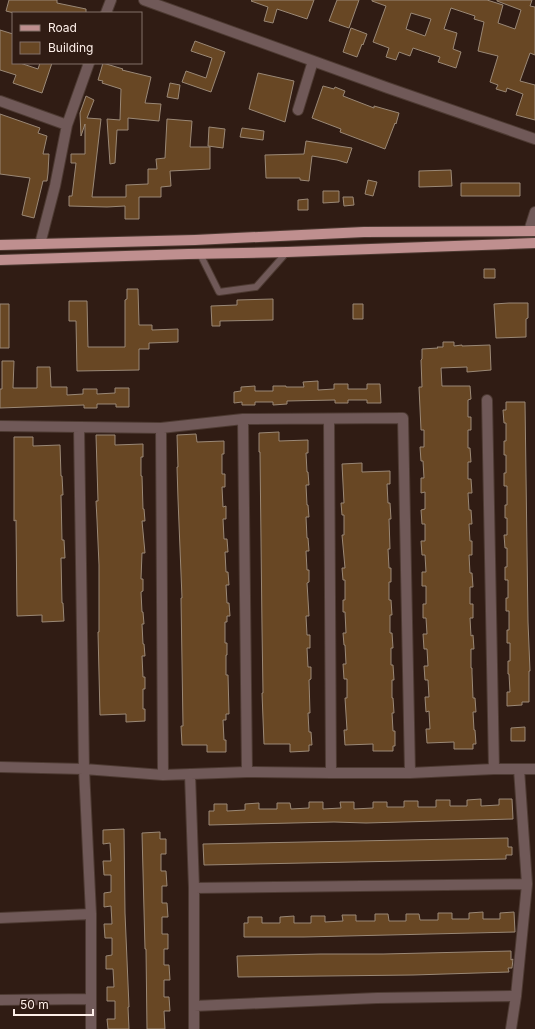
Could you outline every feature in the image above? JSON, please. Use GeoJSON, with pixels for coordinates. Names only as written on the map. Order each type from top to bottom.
{"type":"FeatureCollection","features":[{"type":"Feature","properties":{"kind":"main road"},"geometry":{"type":"LineString","coordinates":[[0,245],[195,240],[364,232],[532,231]]}},
{"type":"Feature","properties":{"kind":"main road"},"geometry":{"type":"LineString","coordinates":[[0,260],[535,243]]}},
{"type":"Feature","properties":{"kind":"street"},"geometry":{"type":"LineString","coordinates":[[106,12],[110,0]]}},
{"type":"Feature","properties":{"kind":"street"},"geometry":{"type":"LineString","coordinates":[[144,0],[535,139]]}},
{"type":"Feature","properties":{"kind":"street"},"geometry":{"type":"LineString","coordinates":[[298,110],[313,61]]}},
{"type":"Feature","properties":{"kind":"street"},"geometry":{"type":"LineString","coordinates":[[40,244],[55,186],[67,125],[89,64]]}},
{"type":"Feature","properties":{"kind":"street"},"geometry":{"type":"LineString","coordinates":[[0,101],[67,125]]}},
{"type":"Feature","properties":{"kind":"street"},"geometry":{"type":"LineString","coordinates":[[532,231],[535,212]]}},
{"type":"Feature","properties":{"kind":"street"},"geometry":{"type":"LineString","coordinates":[[487,400],[494,769]]}},
{"type":"Feature","properties":{"kind":"street"},"geometry":{"type":"LineString","coordinates":[[0,426],[161,428],[243,419],[403,418],[410,773]]}},
{"type":"Feature","properties":{"kind":"street"},"geometry":{"type":"LineString","coordinates":[[243,419],[247,772]]}},
{"type":"Feature","properties":{"kind":"street"},"geometry":{"type":"LineString","coordinates":[[329,419],[331,773]]}},
{"type":"Feature","properties":{"kind":"street"},"geometry":{"type":"LineString","coordinates":[[79,427],[84,769],[91,914],[91,1029]]}},
{"type":"Feature","properties":{"kind":"street"},"geometry":{"type":"LineString","coordinates":[[161,428],[163,775]]}},
{"type":"Feature","properties":{"kind":"street"},"geometry":{"type":"LineString","coordinates":[[0,767],[84,769],[163,775],[247,772],[410,773],[494,769],[535,769]]}},
{"type":"Feature","properties":{"kind":"street"},"geometry":{"type":"LineString","coordinates":[[511,1029],[516,996],[527,884],[519,769]]}},
{"type":"Feature","properties":{"kind":"street"},"geometry":{"type":"LineString","coordinates":[[190,774],[194,888],[194,1029]]}},
{"type":"Feature","properties":{"kind":"street"},"geometry":{"type":"LineString","coordinates":[[194,888],[527,884]]}},
{"type":"Feature","properties":{"kind":"street"},"geometry":{"type":"LineString","coordinates":[[0,918],[91,914]]}},
{"type":"Feature","properties":{"kind":"street"},"geometry":{"type":"LineString","coordinates":[[194,1006],[377,998],[516,996]]}},
{"type":"Feature","properties":{"kind":"street"},"geometry":{"type":"LineString","coordinates":[[0,1000],[91,999]]}},
{"type":"Feature","properties":{"kind":"lane"},"geometry":{"type":"LineString","coordinates":[[200,254],[219,292],[256,287],[287,252]]}},
{"type":"Feature","properties":{"kind":"building"},"geometry":{"type":"Polygon","coordinates":[[[9,0],[57,0],[57,3],[86,9],[86,12],[12,12],[6,11],[9,0]]]}},
{"type":"Feature","properties":{"kind":"building"},"geometry":{"type":"Polygon","coordinates":[[[314,0],[307,19],[277,9],[273,23],[264,21],[268,7],[251,1],[314,0]]]}},
{"type":"Feature","properties":{"kind":"building"},"geometry":{"type":"Polygon","coordinates":[[[337,0],[359,0],[349,28],[329,21],[337,0]]]}},
{"type":"Feature","properties":{"kind":"building"},"geometry":{"type":"Polygon","coordinates":[[[487,0],[503,5],[498,23],[515,29],[521,10],[497,0],[532,0],[530,6],[535,7],[535,55],[530,53],[520,81],[535,85],[535,120],[516,115],[523,94],[507,88],[506,92],[496,89],[498,85],[490,82],[498,56],[478,51],[484,22],[474,19],[475,16],[451,8],[444,29],[457,33],[453,49],[461,52],[456,68],[438,62],[440,57],[413,48],[410,56],[399,52],[396,60],[386,57],[389,48],[373,42],[386,6],[372,1],[487,0]],[[411,13],[406,29],[425,36],[431,19],[411,13]]]}},
{"type":"Feature","properties":{"kind":"building"},"geometry":{"type":"Polygon","coordinates":[[[351,28],[367,34],[357,57],[343,52],[351,28]]]}},
{"type":"Feature","properties":{"kind":"building"},"geometry":{"type":"Polygon","coordinates":[[[0,30],[12,34],[12,64],[23,64],[38,69],[40,64],[52,64],[42,93],[13,83],[16,75],[0,70],[0,30]]]}},
{"type":"Feature","properties":{"kind":"building"},"geometry":{"type":"Polygon","coordinates":[[[195,41],[225,52],[211,92],[182,82],[186,71],[206,78],[212,58],[191,51],[195,41]]]}},
{"type":"Feature","properties":{"kind":"building"},"geometry":{"type":"Polygon","coordinates":[[[103,64],[151,77],[145,103],[161,104],[159,121],[128,118],[128,130],[117,130],[115,163],[110,164],[107,119],[120,120],[121,89],[102,83],[103,81],[98,80],[103,64]]]}},
{"type":"Feature","properties":{"kind":"building"},"geometry":{"type":"Polygon","coordinates":[[[258,73],[294,81],[285,122],[249,109],[258,73]]]}},
{"type":"Feature","properties":{"kind":"building"},"geometry":{"type":"Polygon","coordinates":[[[170,83],[180,85],[178,99],[167,97],[170,83]]]}},
{"type":"Feature","properties":{"kind":"building"},"geometry":{"type":"Polygon","coordinates":[[[323,86],[334,89],[335,87],[345,91],[343,96],[374,108],[374,106],[399,113],[385,149],[340,132],[341,129],[312,118],[323,86]]]}},
{"type":"Feature","properties":{"kind":"building"},"geometry":{"type":"Polygon","coordinates":[[[86,96],[94,100],[87,118],[101,119],[92,197],[126,197],[126,185],[148,184],[148,169],[157,169],[156,159],[165,158],[167,119],[192,121],[190,147],[210,147],[210,169],[170,171],[171,186],[161,187],[161,197],[139,197],[139,219],[125,219],[125,206],[69,206],[69,196],[72,196],[76,163],[71,163],[71,154],[85,154],[85,124],[81,136],[80,113],[86,96]]]}},
{"type":"Feature","properties":{"kind":"building"},"geometry":{"type":"Polygon","coordinates":[[[0,114],[40,128],[38,133],[47,136],[43,154],[49,154],[47,181],[43,181],[34,218],[22,215],[30,178],[0,174],[0,114]]]}},
{"type":"Feature","properties":{"kind":"building"},"geometry":{"type":"Polygon","coordinates":[[[209,127],[225,129],[223,148],[208,146],[209,127]]]}},
{"type":"Feature","properties":{"kind":"building"},"geometry":{"type":"Polygon","coordinates":[[[242,128],[264,131],[263,140],[240,137],[242,128]]]}},
{"type":"Feature","properties":{"kind":"building"},"geometry":{"type":"Polygon","coordinates":[[[306,141],[352,148],[347,163],[312,156],[309,181],[300,180],[300,178],[266,178],[265,155],[304,154],[306,141]]]}},
{"type":"Feature","properties":{"kind":"building"},"geometry":{"type":"Polygon","coordinates":[[[451,170],[452,186],[419,187],[419,171],[451,170]]]}},
{"type":"Feature","properties":{"kind":"building"},"geometry":{"type":"Polygon","coordinates":[[[368,180],[377,182],[373,196],[365,194],[368,180]]]}},
{"type":"Feature","properties":{"kind":"building"},"geometry":{"type":"Polygon","coordinates":[[[461,183],[520,183],[520,196],[461,196],[461,183]]]}},
{"type":"Feature","properties":{"kind":"building"},"geometry":{"type":"Polygon","coordinates":[[[323,191],[339,191],[339,202],[323,203],[323,191]]]}},
{"type":"Feature","properties":{"kind":"building"},"geometry":{"type":"Polygon","coordinates":[[[343,197],[353,197],[354,205],[344,206],[343,197]]]}},
{"type":"Feature","properties":{"kind":"building"},"geometry":{"type":"Polygon","coordinates":[[[308,199],[308,210],[298,210],[298,200],[308,199]]]}},
{"type":"Feature","properties":{"kind":"building"},"geometry":{"type":"Polygon","coordinates":[[[484,269],[495,269],[495,278],[484,278],[484,269]]]}},
{"type":"Feature","properties":{"kind":"building"},"geometry":{"type":"Polygon","coordinates":[[[127,289],[138,289],[139,325],[152,325],[152,330],[178,329],[178,342],[149,343],[149,349],[139,349],[139,370],[77,371],[76,321],[69,321],[69,301],[87,301],[88,347],[125,347],[125,300],[127,299],[127,289]]]}},
{"type":"Feature","properties":{"kind":"building"},"geometry":{"type":"Polygon","coordinates":[[[273,299],[273,320],[220,321],[220,326],[212,326],[211,306],[237,305],[237,300],[273,299]]]}},
{"type":"Feature","properties":{"kind":"building"},"geometry":{"type":"Polygon","coordinates":[[[528,303],[526,337],[496,338],[494,304],[528,303]]]}},
{"type":"Feature","properties":{"kind":"building"},"geometry":{"type":"Polygon","coordinates":[[[0,304],[9,304],[9,348],[0,348],[0,304]]]}},
{"type":"Feature","properties":{"kind":"building"},"geometry":{"type":"Polygon","coordinates":[[[353,304],[363,304],[363,319],[353,319],[353,304]]]}},
{"type":"Feature","properties":{"kind":"building"},"geometry":{"type":"Polygon","coordinates":[[[443,342],[454,342],[454,346],[490,345],[491,370],[467,372],[467,367],[441,368],[442,386],[470,386],[471,399],[468,400],[468,417],[471,417],[471,430],[468,430],[468,448],[470,448],[471,462],[468,462],[468,479],[471,479],[472,493],[468,493],[472,524],[469,524],[470,541],[472,541],[472,555],[469,555],[470,573],[472,573],[473,587],[470,587],[470,604],[473,604],[473,618],[470,618],[471,636],[473,635],[474,649],[471,649],[471,668],[473,698],[475,698],[476,712],[473,712],[476,744],[473,744],[473,749],[454,749],[454,742],[427,743],[426,729],[430,729],[429,711],[426,712],[425,697],[429,697],[428,680],[425,680],[424,666],[428,666],[427,649],[424,649],[423,634],[427,634],[426,618],[423,618],[423,604],[426,604],[426,586],[422,586],[422,572],[426,572],[425,555],[422,555],[421,541],[425,541],[425,524],[422,524],[421,510],[425,509],[425,492],[421,493],[421,478],[424,478],[420,447],[424,447],[424,430],[421,430],[419,387],[422,387],[422,349],[443,347],[443,342]]]}},
{"type":"Feature","properties":{"kind":"building"},"geometry":{"type":"Polygon","coordinates":[[[2,361],[14,361],[13,388],[37,388],[37,367],[50,367],[51,387],[67,387],[67,395],[83,394],[83,389],[97,389],[97,394],[115,393],[115,388],[129,388],[129,407],[116,407],[116,404],[97,404],[97,408],[84,408],[84,405],[0,408],[2,361]]]}},
{"type":"Feature","properties":{"kind":"building"},"geometry":{"type":"Polygon","coordinates":[[[318,381],[318,390],[334,389],[334,384],[348,384],[348,389],[367,389],[367,384],[380,384],[381,403],[367,403],[367,400],[348,400],[348,403],[335,403],[335,400],[287,401],[287,404],[273,405],[273,402],[255,402],[255,405],[242,405],[242,402],[234,403],[234,392],[241,391],[241,387],[255,386],[255,391],[273,391],[273,386],[304,387],[303,382],[318,381]]]}},
{"type":"Feature","properties":{"kind":"building"},"geometry":{"type":"Polygon","coordinates":[[[506,402],[525,402],[530,671],[529,702],[522,702],[522,705],[507,706],[507,692],[510,692],[508,661],[510,661],[510,643],[507,643],[509,611],[506,611],[508,580],[505,580],[507,548],[505,548],[504,535],[507,535],[505,505],[507,505],[507,486],[504,486],[504,473],[506,473],[504,441],[506,441],[506,423],[504,423],[503,410],[506,410],[506,402]]]}},
{"type":"Feature","properties":{"kind":"building"},"geometry":{"type":"Polygon","coordinates":[[[279,432],[279,441],[308,440],[308,453],[306,453],[309,485],[306,485],[309,517],[306,517],[309,551],[306,551],[307,570],[309,570],[309,582],[307,583],[309,616],[306,616],[307,635],[310,635],[310,648],[307,648],[308,667],[311,667],[311,679],[309,680],[310,713],[308,713],[309,732],[311,732],[312,745],[309,745],[309,751],[290,752],[290,744],[264,744],[259,433],[279,432]]]}},
{"type":"Feature","properties":{"kind":"building"},"geometry":{"type":"Polygon","coordinates":[[[196,434],[197,442],[224,441],[224,454],[222,454],[222,474],[225,474],[225,487],[222,487],[223,507],[226,506],[226,519],[223,519],[224,539],[227,539],[228,552],[225,552],[226,572],[228,572],[229,585],[226,585],[227,603],[229,603],[230,616],[227,616],[227,622],[225,622],[225,643],[227,643],[226,675],[228,675],[229,714],[226,714],[226,720],[223,720],[226,752],[207,752],[207,745],[182,745],[182,598],[177,435],[196,434]]]}},
{"type":"Feature","properties":{"kind":"building"},"geometry":{"type":"Polygon","coordinates":[[[96,435],[115,435],[115,445],[143,444],[141,476],[145,521],[142,521],[145,553],[142,553],[141,579],[143,579],[143,591],[141,592],[144,624],[142,624],[143,644],[145,656],[142,656],[143,677],[145,677],[145,689],[143,689],[143,709],[145,709],[145,721],[126,722],[126,714],[100,715],[96,435]]]}},
{"type":"Feature","properties":{"kind":"building"},"geometry":{"type":"Polygon","coordinates":[[[14,437],[33,437],[33,446],[60,445],[63,495],[61,495],[62,540],[64,540],[65,558],[61,558],[64,621],[42,622],[42,615],[17,616],[16,520],[14,521],[14,437]]]}},
{"type":"Feature","properties":{"kind":"building"},"geometry":{"type":"Polygon","coordinates":[[[362,463],[362,472],[390,471],[390,484],[387,484],[391,519],[389,519],[390,549],[388,549],[389,568],[391,568],[389,600],[391,600],[392,615],[390,615],[390,633],[392,633],[393,648],[391,648],[391,665],[393,665],[394,680],[392,680],[394,713],[392,713],[393,731],[395,731],[395,746],[393,746],[393,751],[373,751],[373,744],[345,745],[344,730],[347,730],[345,698],[347,698],[347,679],[344,679],[343,664],[346,664],[343,633],[346,633],[345,612],[343,612],[343,600],[345,600],[345,580],[343,580],[342,568],[345,568],[342,535],[344,535],[344,515],[342,515],[341,503],[344,503],[342,464],[362,463]]]}},
{"type":"Feature","properties":{"kind":"building"},"geometry":{"type":"Polygon","coordinates":[[[525,727],[525,741],[511,741],[511,728],[525,727]]]}},
{"type":"Feature","properties":{"kind":"building"},"geometry":{"type":"Polygon","coordinates":[[[481,799],[481,806],[499,805],[499,799],[512,799],[513,819],[209,825],[209,811],[214,811],[214,804],[227,804],[227,811],[245,810],[245,804],[259,803],[259,809],[277,809],[277,803],[290,803],[291,809],[309,808],[309,802],[323,802],[323,809],[341,808],[340,802],[354,802],[354,809],[373,808],[373,802],[387,802],[387,807],[404,807],[404,801],[418,801],[418,807],[436,807],[436,800],[450,800],[450,806],[467,806],[467,800],[481,799]]]}},
{"type":"Feature","properties":{"kind":"building"},"geometry":{"type":"Polygon","coordinates":[[[124,829],[129,1029],[108,1029],[107,1019],[115,1019],[115,1001],[107,1001],[107,987],[114,987],[113,969],[106,969],[106,956],[112,955],[112,938],[105,938],[104,924],[112,924],[111,906],[104,907],[104,893],[111,892],[111,875],[104,875],[103,861],[111,861],[110,843],[103,844],[103,830],[124,829]]]}},
{"type":"Feature","properties":{"kind":"building"},"geometry":{"type":"Polygon","coordinates":[[[160,832],[160,839],[166,839],[166,854],[161,854],[161,871],[166,871],[167,886],[162,886],[162,903],[167,903],[168,917],[162,917],[162,934],[168,934],[168,949],[164,949],[164,965],[169,965],[170,980],[164,980],[164,997],[169,997],[170,1011],[164,1011],[165,1029],[147,1029],[142,833],[160,832]]]}},
{"type":"Feature","properties":{"kind":"building"},"geometry":{"type":"Polygon","coordinates":[[[508,838],[508,847],[512,847],[512,855],[506,855],[506,859],[204,865],[203,844],[508,838]]]}},
{"type":"Feature","properties":{"kind":"building"},"geometry":{"type":"Polygon","coordinates":[[[483,912],[483,919],[500,919],[500,913],[514,912],[515,932],[244,937],[244,923],[248,923],[248,917],[262,917],[262,923],[280,923],[280,917],[294,916],[294,923],[311,923],[311,916],[325,916],[325,922],[343,921],[342,915],[356,915],[356,921],[375,921],[375,914],[388,914],[389,921],[406,921],[406,914],[419,914],[420,920],[438,920],[438,913],[452,913],[452,919],[469,919],[469,913],[483,912]]]}},
{"type":"Feature","properties":{"kind":"building"},"geometry":{"type":"Polygon","coordinates":[[[511,951],[511,960],[513,959],[512,968],[508,968],[509,972],[413,975],[238,977],[237,956],[511,951]]]}}]}
